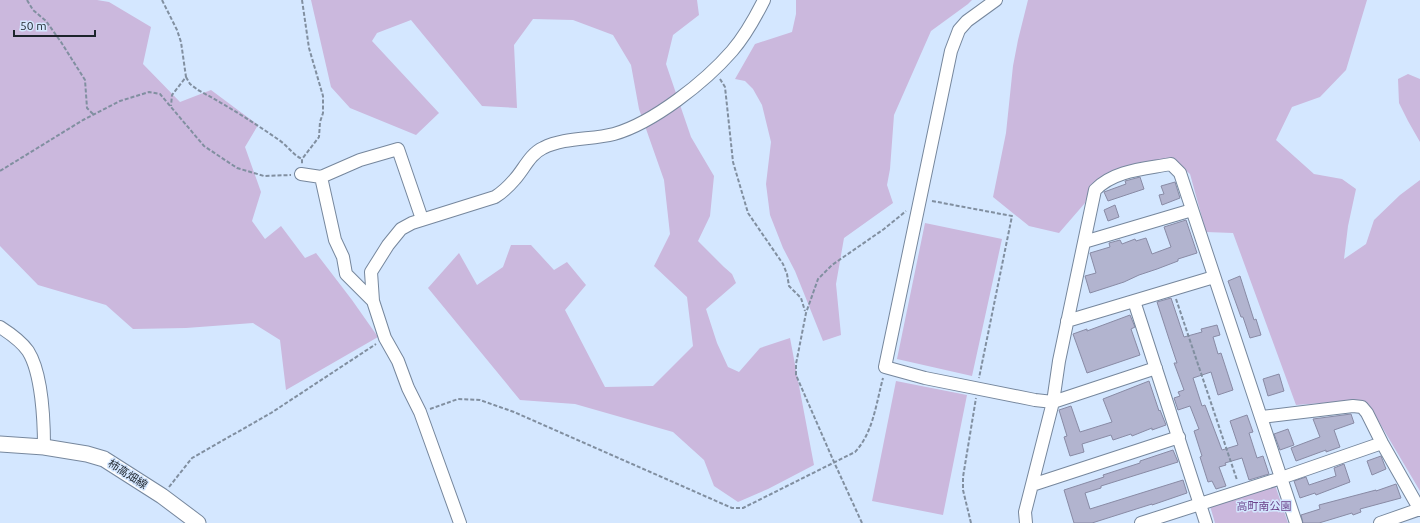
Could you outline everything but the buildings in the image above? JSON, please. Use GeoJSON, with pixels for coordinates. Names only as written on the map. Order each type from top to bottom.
{"type":"FeatureCollection","features":[{"type":"Feature","properties":{"kind":"main road","name":"柿高畑線"},"geometry":{"type":"LineString","coordinates":[[0,444],[87,454],[104,459],[162,496],[198,523]]}},
{"type":"Feature","properties":{"kind":"street"},"geometry":{"type":"LineString","coordinates":[[460,523],[420,412],[408,388],[398,361],[385,338],[373,301],[371,272],[388,245],[402,229],[422,219],[495,197],[505,190],[532,156],[542,148],[556,143],[614,134],[630,128],[659,113],[700,81],[731,51],[744,35],[764,0]]}},
{"type":"Feature","properties":{"kind":"street"},"geometry":{"type":"LineString","coordinates":[[996,0],[967,21],[958,30],[950,51],[885,367],[924,378],[1035,400],[1053,402],[1156,368]]}},
{"type":"Feature","properties":{"kind":"street"},"geometry":{"type":"LineString","coordinates":[[301,174],[321,177],[360,160],[398,149],[422,219]]}},
{"type":"Feature","properties":{"kind":"street"},"geometry":{"type":"LineString","coordinates":[[1026,523],[1025,512],[1053,402],[1095,190],[1102,183],[1124,173],[1171,164],[1180,173],[1296,523]]}},
{"type":"Feature","properties":{"kind":"street"},"geometry":{"type":"LineString","coordinates":[[321,177],[335,240],[343,257],[346,274],[373,301]]}},
{"type":"Feature","properties":{"kind":"street"},"geometry":{"type":"LineString","coordinates":[[1084,242],[1192,210]]}},
{"type":"Feature","properties":{"kind":"street"},"geometry":{"type":"LineString","coordinates":[[1068,321],[1214,277]]}},
{"type":"Feature","properties":{"kind":"street"},"geometry":{"type":"LineString","coordinates":[[1134,301],[1206,523]]}},
{"type":"Feature","properties":{"kind":"street"},"geometry":{"type":"LineString","coordinates":[[0,327],[17,338],[28,352],[35,369],[44,415],[44,448]]}},
{"type":"Feature","properties":{"kind":"street"},"geometry":{"type":"LineString","coordinates":[[1262,417],[1346,407],[1362,407],[1367,413],[1382,443],[1420,510],[1380,523]]}},
{"type":"Feature","properties":{"kind":"street"},"geometry":{"type":"LineString","coordinates":[[1032,485],[1179,437]]}},
{"type":"Feature","properties":{"kind":"street"},"geometry":{"type":"LineString","coordinates":[[1141,523],[1281,478],[1382,443]]}},
{"type":"Feature","properties":{"kind":"path"},"geometry":{"type":"LineString","coordinates":[[27,0],[34,10],[46,21],[85,80],[87,108],[94,115]]}},
{"type":"Feature","properties":{"kind":"path"},"geometry":{"type":"LineString","coordinates":[[162,0],[177,30],[181,42],[186,77],[190,84],[263,129],[284,144],[296,156],[302,159]]}},
{"type":"Feature","properties":{"kind":"path"},"geometry":{"type":"LineString","coordinates":[[0,171],[120,101],[149,92],[160,94],[204,146],[237,168],[264,176],[301,174],[302,159],[319,137],[320,122],[323,113],[323,96],[309,48],[302,0]]}},
{"type":"Feature","properties":{"kind":"path"},"geometry":{"type":"LineString","coordinates":[[713,69],[725,87],[733,162],[748,213],[782,264],[787,274],[789,286],[801,298],[806,313]]}},
{"type":"Feature","properties":{"kind":"path"},"geometry":{"type":"LineString","coordinates":[[170,106],[172,95],[186,77]]}},
{"type":"Feature","properties":{"kind":"path"},"geometry":{"type":"LineString","coordinates":[[862,523],[796,375],[796,364],[806,313],[818,279],[832,265],[884,229],[920,199],[1012,216],[978,388],[963,477],[963,490],[971,523]]}},
{"type":"Feature","properties":{"kind":"path"},"geometry":{"type":"LineString","coordinates":[[1173,289],[1241,491]]}},
{"type":"Feature","properties":{"kind":"path"},"geometry":{"type":"LineString","coordinates":[[162,496],[192,458],[271,413],[385,338]]}},
{"type":"Feature","properties":{"kind":"path"},"geometry":{"type":"LineString","coordinates":[[420,412],[458,399],[480,400],[514,412],[732,508],[743,508],[855,452],[862,444],[870,428],[885,367]]}},
{"type":"Feature","properties":{"kind":"green space"},"geometry":{"type":"Polygon","coordinates":[[[0,0],[97,0],[109,2],[151,27],[143,64],[180,102],[211,90],[258,125],[245,147],[261,192],[252,221],[265,239],[281,226],[305,258],[316,253],[378,337],[286,390],[280,340],[253,323],[186,328],[133,329],[106,305],[38,285],[0,246],[0,0]]]}},
{"type":"Feature","properties":{"kind":"green space"},"geometry":{"type":"Polygon","coordinates":[[[311,0],[697,0],[699,15],[673,35],[666,64],[691,137],[714,176],[710,216],[698,241],[732,274],[736,283],[706,309],[717,343],[728,367],[739,372],[760,348],[790,338],[814,465],[768,489],[738,502],[714,486],[704,460],[673,432],[575,404],[520,400],[428,288],[459,253],[477,285],[503,267],[511,245],[531,245],[554,270],[567,262],[586,285],[565,310],[605,387],[653,386],[693,346],[687,297],[654,266],[670,234],[664,180],[639,109],[631,65],[613,35],[573,20],[533,19],[514,45],[517,108],[482,106],[411,20],[377,33],[372,41],[439,113],[416,135],[350,108],[331,87],[311,0]]]}},
{"type":"Feature","properties":{"kind":"green space"},"geometry":{"type":"Polygon","coordinates":[[[796,0],[972,0],[931,31],[894,115],[890,169],[887,185],[893,203],[844,238],[836,284],[841,335],[823,341],[795,271],[783,248],[770,215],[766,184],[771,142],[762,105],[753,89],[745,81],[735,79],[755,44],[792,32],[796,14],[796,0]]]}},
{"type":"Feature","properties":{"kind":"green space"},"geometry":{"type":"Polygon","coordinates":[[[1028,0],[1367,0],[1346,70],[1320,97],[1292,107],[1276,140],[1314,174],[1342,179],[1356,189],[1348,226],[1344,259],[1366,244],[1374,220],[1400,195],[1420,180],[1420,491],[1369,405],[1361,400],[1296,405],[1233,233],[1206,232],[1190,174],[1176,162],[1090,188],[1085,203],[1059,233],[1029,226],[993,197],[1006,133],[1013,66],[1028,0]]]}},
{"type":"Feature","properties":{"kind":"green space"},"geometry":{"type":"Polygon","coordinates":[[[1408,74],[1420,79],[1420,142],[1399,103],[1398,79],[1408,74]]]}},
{"type":"Feature","properties":{"kind":"green space"},"geometry":{"type":"Polygon","coordinates":[[[925,223],[1002,239],[972,376],[897,359],[925,223]]]}},
{"type":"Feature","properties":{"kind":"green space"},"geometry":{"type":"Polygon","coordinates":[[[896,381],[967,395],[943,515],[872,501],[896,381]]]}},
{"type":"Feature","properties":{"kind":"green space","name":"高町南公園"},"geometry":{"type":"Polygon","coordinates":[[[1275,485],[1288,523],[1215,523],[1210,506],[1275,485]]]}}]}
